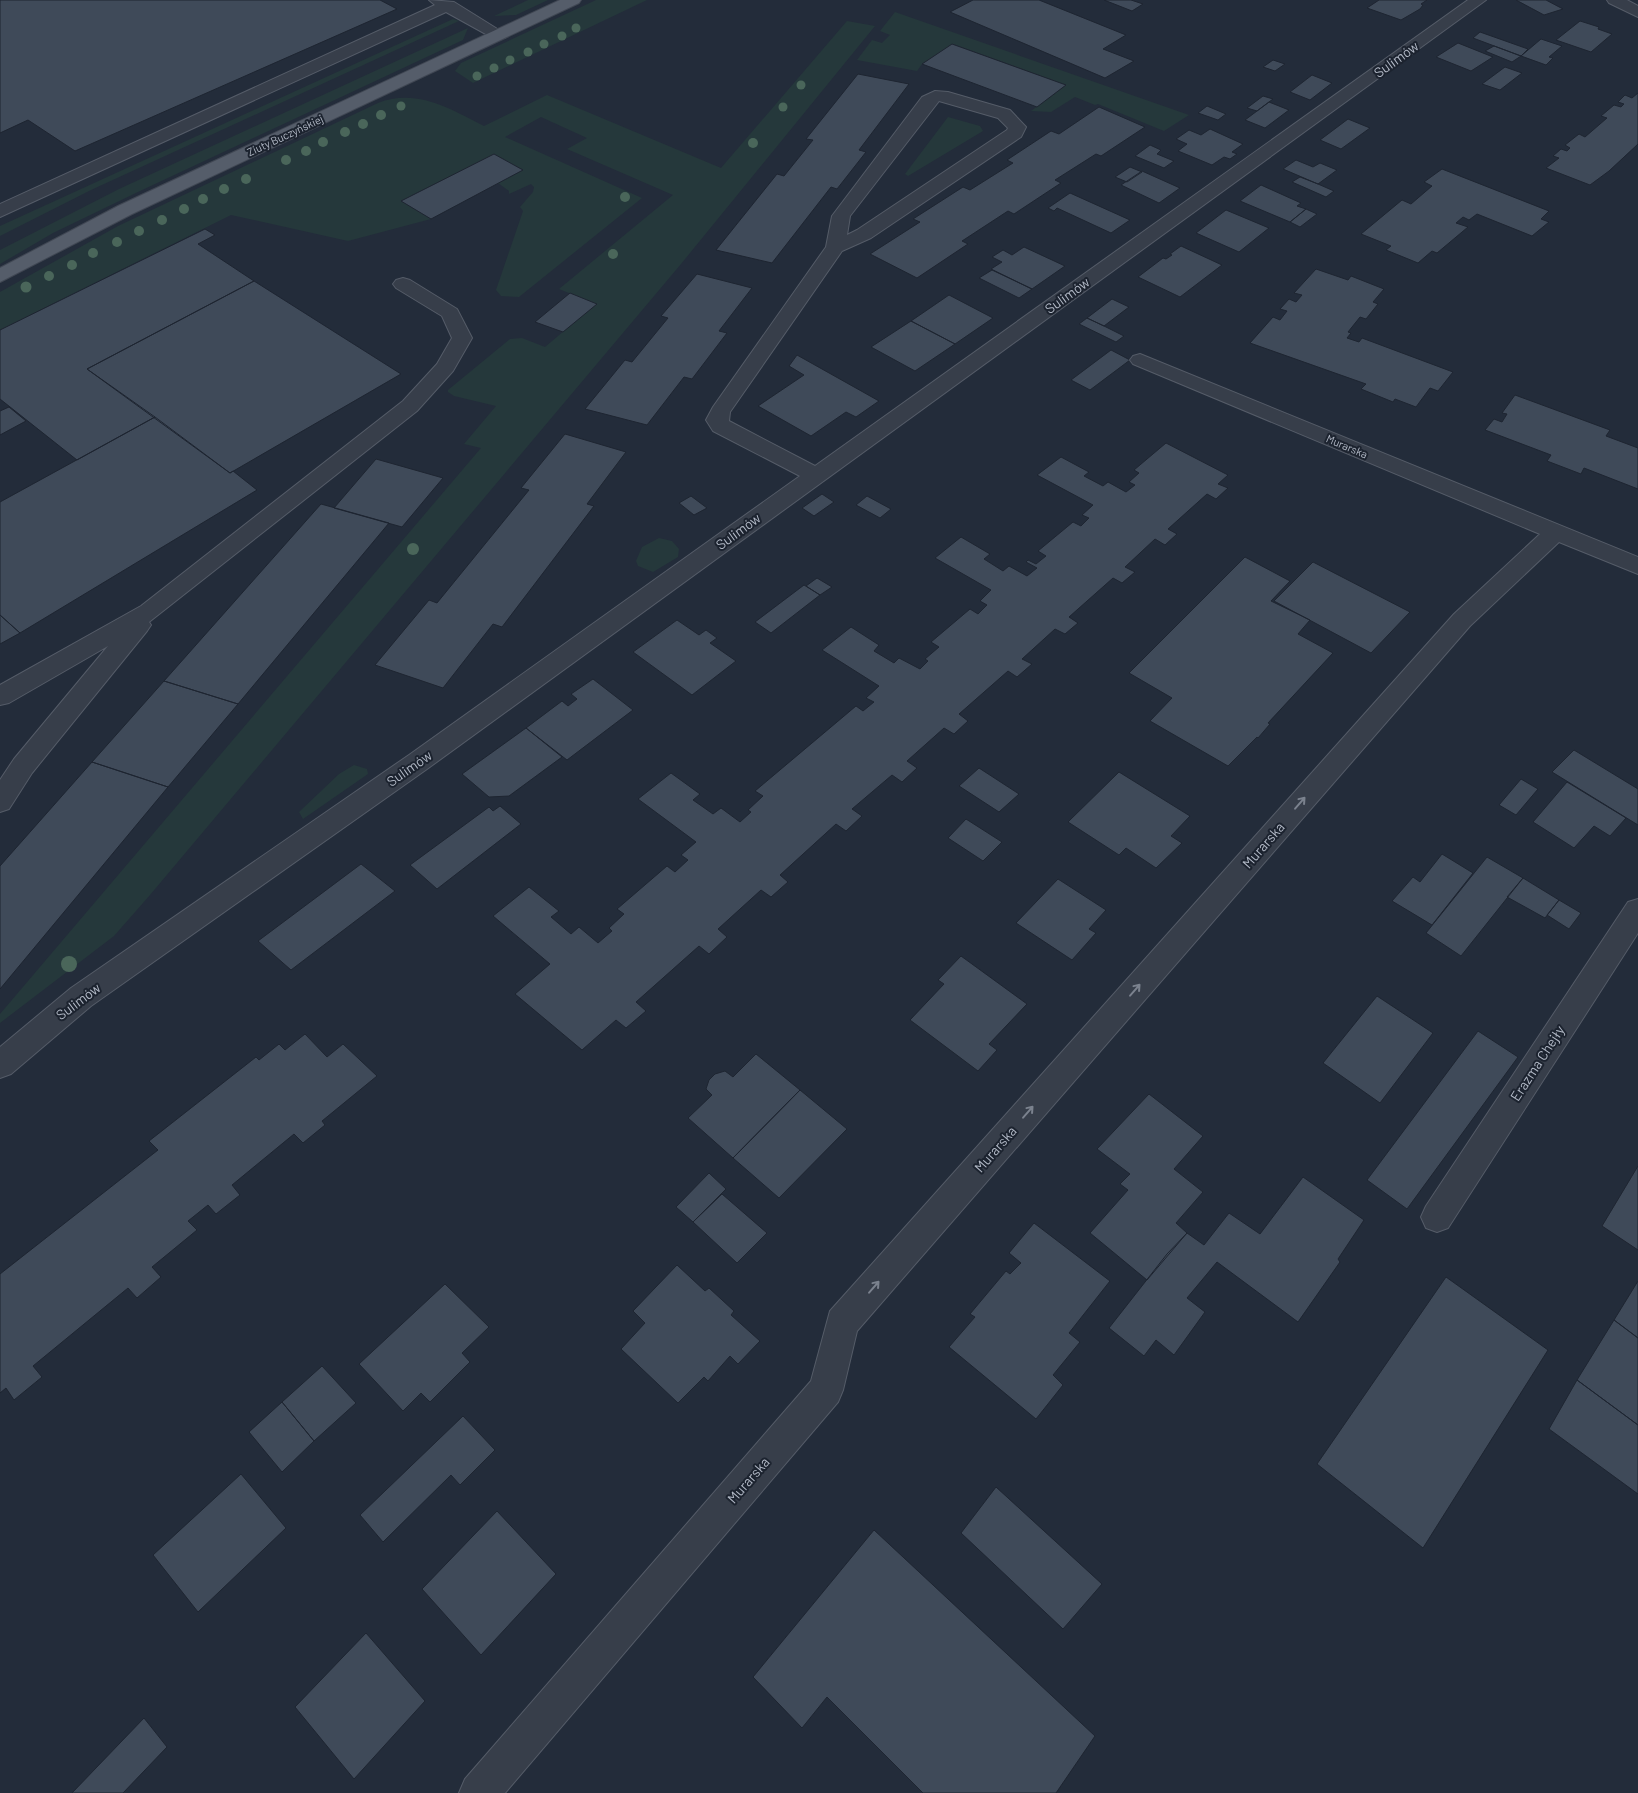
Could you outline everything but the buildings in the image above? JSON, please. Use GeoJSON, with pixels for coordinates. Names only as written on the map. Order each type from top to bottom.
{"type":"FeatureCollection","features":[{"type":"Feature","properties":{"kind":"main road","name":"Ziuty Buczyńskiej"},"geometry":{"type":"LineString","coordinates":[[0,276],[125,210],[573,0]]}},
{"type":"Feature","properties":{"kind":"street","name":"Sulimów"},"geometry":{"type":"LineString","coordinates":[[0,1066],[82,997],[424,757],[1478,0]]}},
{"type":"Feature","properties":{"kind":"street"},"geometry":{"type":"LineString","coordinates":[[1616,0],[1638,12]]}},
{"type":"Feature","properties":{"kind":"street"},"geometry":{"type":"LineString","coordinates":[[0,211],[443,3],[499,35]]}},
{"type":"Feature","properties":{"kind":"street"},"geometry":{"type":"LineString","coordinates":[[815,475],[727,430],[717,420],[726,402],[835,247],[841,216],[928,101],[935,96],[942,96],[1004,114],[1017,127],[1015,133],[864,234],[835,247]]}},
{"type":"Feature","properties":{"kind":"street"},"geometry":{"type":"LineString","coordinates":[[0,696],[150,612],[410,406],[446,367],[462,338],[450,313],[403,284]]}},
{"type":"Feature","properties":{"kind":"street","name":"Murarska"},"geometry":{"type":"LineString","coordinates":[[1140,360],[1638,566]]}},
{"type":"Feature","properties":{"kind":"street","name":"Murarska"},"geometry":{"type":"LineString","coordinates":[[479,1793],[826,1390],[842,1323],[1462,620],[1555,533]]}},
{"type":"Feature","properties":{"kind":"street"},"geometry":{"type":"LineString","coordinates":[[0,802],[23,766],[150,612]]}},
{"type":"Feature","properties":{"kind":"street","name":"Erazma Chejły"},"geometry":{"type":"LineString","coordinates":[[1437,1217],[1638,910]]}},
{"type":"Feature","properties":{"kind":"shaded area"},"geometry":{"type":"Polygon","coordinates":[[[528,0],[548,0],[516,15],[494,16],[528,0]]]}},
{"type":"Feature","properties":{"kind":"shaded area"},"geometry":{"type":"Polygon","coordinates":[[[596,0],[647,0],[473,83],[455,71],[461,63],[596,0]]]}},
{"type":"Feature","properties":{"kind":"shaded area"},"geometry":{"type":"Polygon","coordinates":[[[895,12],[1189,115],[1164,131],[1098,104],[1095,105],[1075,97],[1051,112],[1031,111],[1066,85],[953,44],[922,64],[917,71],[857,60],[872,40],[882,43],[890,35],[880,31],[895,12]]]}},
{"type":"Feature","properties":{"kind":"shaded area"},"geometry":{"type":"Polygon","coordinates":[[[453,19],[459,21],[91,190],[0,236],[0,226],[453,19]]]}},
{"type":"Feature","properties":{"kind":"shaded area"},"geometry":{"type":"Polygon","coordinates":[[[847,21],[875,26],[681,264],[150,895],[114,936],[0,1023],[0,1014],[481,448],[464,444],[496,406],[454,396],[448,390],[510,339],[522,338],[545,347],[596,304],[559,289],[673,195],[567,149],[587,138],[541,117],[505,137],[642,198],[519,297],[501,296],[496,290],[523,211],[520,207],[533,192],[534,187],[531,184],[509,194],[509,191],[498,183],[523,170],[494,154],[401,201],[431,219],[348,241],[231,215],[0,330],[0,292],[118,226],[378,103],[392,99],[420,99],[433,102],[484,126],[547,95],[721,168],[847,21]]]}},
{"type":"Feature","properties":{"kind":"shaded area"},"geometry":{"type":"Polygon","coordinates":[[[468,28],[463,40],[53,233],[0,264],[0,250],[119,189],[468,28]]]}},
{"type":"Feature","properties":{"kind":"shaded area"},"geometry":{"type":"Polygon","coordinates":[[[948,117],[980,126],[983,131],[908,176],[905,174],[948,117]]]}},
{"type":"Feature","properties":{"kind":"shaded area"},"geometry":{"type":"Polygon","coordinates":[[[659,538],[672,541],[679,549],[678,557],[653,572],[638,566],[636,561],[642,547],[659,538]]]}},
{"type":"Feature","properties":{"kind":"shaded area"},"geometry":{"type":"Polygon","coordinates":[[[354,765],[367,769],[368,774],[303,819],[299,812],[339,774],[354,765]]]}}]}
